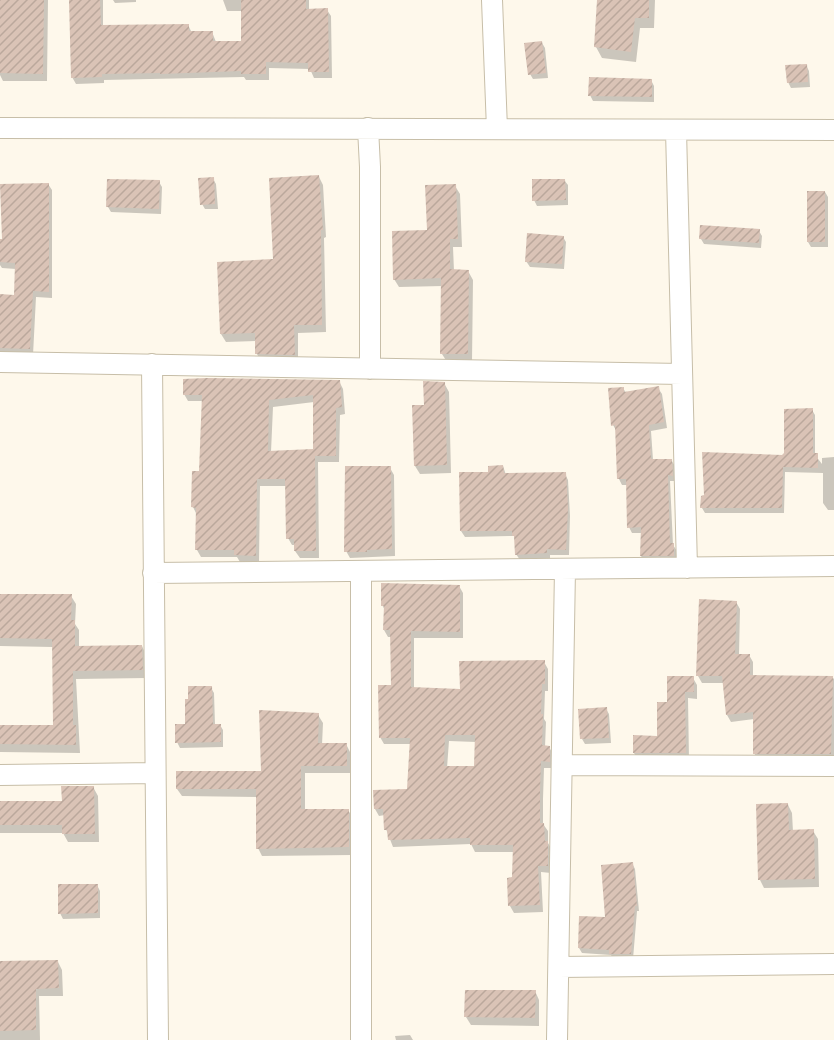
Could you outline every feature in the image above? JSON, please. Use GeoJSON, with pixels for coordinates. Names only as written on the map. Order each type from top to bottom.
{"type":"FeatureCollection","features":[{"type":"Feature","properties":{"kind":"street"},"geometry":{"type":"LineString","coordinates":[[492,0],[497,129]]}},
{"type":"Feature","properties":{"kind":"street"},"geometry":{"type":"LineString","coordinates":[[0,128],[834,130]]}},
{"type":"Feature","properties":{"kind":"street"},"geometry":{"type":"LineString","coordinates":[[368,129],[370,369]]}},
{"type":"Feature","properties":{"kind":"street"},"geometry":{"type":"LineString","coordinates":[[676,130],[687,568]]}},
{"type":"Feature","properties":{"kind":"street"},"geometry":{"type":"LineString","coordinates":[[0,362],[682,374]]}},
{"type":"Feature","properties":{"kind":"street"},"geometry":{"type":"LineString","coordinates":[[152,364],[158,1040]]}},
{"type":"Feature","properties":{"kind":"street"},"geometry":{"type":"LineString","coordinates":[[153,573],[834,566]]}},
{"type":"Feature","properties":{"kind":"street"},"geometry":{"type":"LineString","coordinates":[[557,1040],[565,569]]}},
{"type":"Feature","properties":{"kind":"street"},"geometry":{"type":"LineString","coordinates":[[361,571],[361,1040]]}},
{"type":"Feature","properties":{"kind":"street"},"geometry":{"type":"LineString","coordinates":[[562,765],[834,766]]}},
{"type":"Feature","properties":{"kind":"street"},"geometry":{"type":"LineString","coordinates":[[0,775],[155,773]]}},
{"type":"Feature","properties":{"kind":"street"},"geometry":{"type":"LineString","coordinates":[[558,967],[834,964]]}},
{"type":"Feature","properties":{"kind":"building"},"geometry":{"type":"Polygon","coordinates":[[[0,0],[44,0],[43,74],[0,73],[0,0]]]}},
{"type":"Feature","properties":{"kind":"building"},"geometry":{"type":"Polygon","coordinates":[[[69,0],[100,0],[101,25],[189,24],[189,31],[213,31],[213,41],[241,41],[241,0],[306,0],[306,9],[328,8],[329,72],[308,72],[308,63],[266,62],[266,74],[241,74],[241,71],[102,74],[102,77],[71,78],[69,0]]]}},
{"type":"Feature","properties":{"kind":"building"},"geometry":{"type":"Polygon","coordinates":[[[597,0],[649,0],[649,18],[635,18],[631,52],[594,47],[597,0]]]}},
{"type":"Feature","properties":{"kind":"building"},"geometry":{"type":"Polygon","coordinates":[[[542,41],[546,73],[528,75],[524,43],[542,41]]]}},
{"type":"Feature","properties":{"kind":"building"},"geometry":{"type":"Polygon","coordinates":[[[807,64],[808,82],[787,83],[785,65],[807,64]]]}},
{"type":"Feature","properties":{"kind":"building"},"geometry":{"type":"Polygon","coordinates":[[[589,77],[652,79],[652,97],[588,96],[589,77]]]}},
{"type":"Feature","properties":{"kind":"building"},"geometry":{"type":"Polygon","coordinates":[[[319,175],[323,230],[321,230],[322,325],[294,325],[295,355],[255,354],[255,333],[220,334],[217,262],[273,259],[269,178],[319,175]]]}},
{"type":"Feature","properties":{"kind":"building"},"geometry":{"type":"Polygon","coordinates":[[[214,177],[215,204],[200,205],[198,178],[214,177]]]}},
{"type":"Feature","properties":{"kind":"building"},"geometry":{"type":"Polygon","coordinates":[[[107,179],[160,180],[159,209],[106,207],[107,179]]]}},
{"type":"Feature","properties":{"kind":"building"},"geometry":{"type":"Polygon","coordinates":[[[532,179],[565,179],[566,200],[532,201],[532,179]]]}},
{"type":"Feature","properties":{"kind":"building"},"geometry":{"type":"Polygon","coordinates":[[[49,183],[49,292],[33,291],[30,349],[0,348],[0,294],[14,295],[15,263],[0,262],[0,239],[2,239],[0,184],[49,183]]]}},
{"type":"Feature","properties":{"kind":"building"},"geometry":{"type":"Polygon","coordinates":[[[456,184],[458,239],[450,239],[450,269],[469,270],[468,354],[440,354],[441,278],[393,280],[392,231],[427,230],[425,185],[456,184]]]}},
{"type":"Feature","properties":{"kind":"building"},"geometry":{"type":"Polygon","coordinates":[[[807,191],[825,191],[825,242],[807,242],[807,191]]]}},
{"type":"Feature","properties":{"kind":"building"},"geometry":{"type":"Polygon","coordinates":[[[700,225],[760,229],[759,243],[699,239],[700,225]]]}},
{"type":"Feature","properties":{"kind":"building"},"geometry":{"type":"Polygon","coordinates":[[[527,233],[564,236],[562,264],[525,262],[527,233]]]}},
{"type":"Feature","properties":{"kind":"building"},"geometry":{"type":"Polygon","coordinates":[[[183,379],[340,380],[342,407],[336,408],[336,456],[315,456],[316,551],[294,551],[294,539],[286,539],[285,479],[257,479],[256,556],[234,555],[234,550],[195,550],[196,508],[191,507],[192,471],[199,471],[202,395],[183,395],[183,379]],[[313,395],[269,400],[268,451],[313,449],[313,395]]]}},
{"type":"Feature","properties":{"kind":"building"},"geometry":{"type":"Polygon","coordinates":[[[423,381],[445,382],[447,465],[414,466],[412,405],[424,405],[423,381]]]}},
{"type":"Feature","properties":{"kind":"building"},"geometry":{"type":"Polygon","coordinates":[[[659,386],[664,422],[649,425],[651,459],[672,459],[673,476],[668,475],[670,543],[674,543],[674,556],[640,556],[641,527],[627,528],[626,479],[617,479],[615,425],[611,426],[608,388],[624,387],[624,392],[659,386]]]}},
{"type":"Feature","properties":{"kind":"building"},"geometry":{"type":"Polygon","coordinates":[[[813,408],[813,453],[818,453],[818,468],[783,467],[782,508],[700,508],[701,496],[704,495],[702,452],[782,455],[784,453],[784,409],[813,408]]]}},
{"type":"Feature","properties":{"kind":"building"},"geometry":{"type":"Polygon","coordinates":[[[503,465],[504,473],[566,472],[568,508],[566,550],[547,549],[547,553],[515,555],[512,531],[460,531],[459,472],[488,472],[488,466],[503,465]]]}},
{"type":"Feature","properties":{"kind":"building"},"geometry":{"type":"Polygon","coordinates":[[[345,466],[391,466],[392,549],[344,552],[345,466]]]}},
{"type":"Feature","properties":{"kind":"building"},"geometry":{"type":"Polygon","coordinates":[[[381,583],[460,585],[460,632],[411,631],[411,687],[460,689],[459,661],[545,660],[545,684],[542,684],[542,745],[550,746],[550,762],[541,761],[540,823],[544,823],[545,841],[548,841],[548,866],[538,866],[540,905],[508,906],[507,878],[512,877],[513,845],[470,845],[470,838],[388,840],[387,830],[384,830],[383,809],[374,809],[373,790],[407,789],[410,738],[379,738],[378,685],[391,685],[390,630],[383,630],[384,606],[381,606],[381,583]],[[445,735],[444,766],[474,766],[475,735],[445,735]]]}},
{"type":"Feature","properties":{"kind":"building"},"geometry":{"type":"Polygon","coordinates":[[[0,594],[72,594],[71,620],[75,620],[75,646],[142,645],[143,670],[73,671],[73,725],[76,725],[76,745],[0,744],[0,725],[53,725],[52,639],[0,638],[0,594]]]}},
{"type":"Feature","properties":{"kind":"building"},"geometry":{"type":"Polygon","coordinates":[[[699,599],[737,601],[735,654],[750,654],[750,675],[833,676],[831,754],[753,754],[753,712],[726,715],[722,676],[696,676],[699,599]]]}},
{"type":"Feature","properties":{"kind":"building"},"geometry":{"type":"Polygon","coordinates":[[[667,676],[694,676],[694,692],[685,692],[686,753],[633,753],[633,735],[657,736],[657,702],[667,702],[667,676]]]}},
{"type":"Feature","properties":{"kind":"building"},"geometry":{"type":"Polygon","coordinates":[[[188,686],[212,686],[213,724],[221,724],[221,742],[175,743],[175,724],[185,724],[185,699],[188,699],[188,686]]]}},
{"type":"Feature","properties":{"kind":"building"},"geometry":{"type":"Polygon","coordinates":[[[607,707],[609,738],[580,739],[578,709],[607,707]]]}},
{"type":"Feature","properties":{"kind":"building"},"geometry":{"type":"Polygon","coordinates":[[[259,710],[319,713],[318,743],[347,743],[347,766],[301,766],[301,809],[349,809],[349,847],[256,849],[256,789],[176,789],[176,771],[261,771],[259,710]]]}},
{"type":"Feature","properties":{"kind":"building"},"geometry":{"type":"Polygon","coordinates":[[[61,786],[94,786],[95,834],[62,834],[62,825],[0,825],[0,801],[62,801],[61,786]]]}},
{"type":"Feature","properties":{"kind":"building"},"geometry":{"type":"Polygon","coordinates":[[[788,803],[789,830],[814,829],[815,879],[758,880],[756,804],[788,803]]]}},
{"type":"Feature","properties":{"kind":"building"},"geometry":{"type":"Polygon","coordinates":[[[633,862],[637,906],[635,906],[631,954],[609,954],[609,950],[578,948],[579,916],[605,917],[601,865],[633,862]]]}},
{"type":"Feature","properties":{"kind":"building"},"geometry":{"type":"Polygon","coordinates":[[[58,884],[98,884],[98,913],[58,914],[58,884]]]}},
{"type":"Feature","properties":{"kind":"building"},"geometry":{"type":"Polygon","coordinates":[[[58,960],[59,988],[36,989],[36,1030],[0,1031],[0,961],[58,960]]]}},
{"type":"Feature","properties":{"kind":"building"},"geometry":{"type":"Polygon","coordinates":[[[465,990],[536,990],[535,1018],[464,1017],[465,990]]]}}]}
